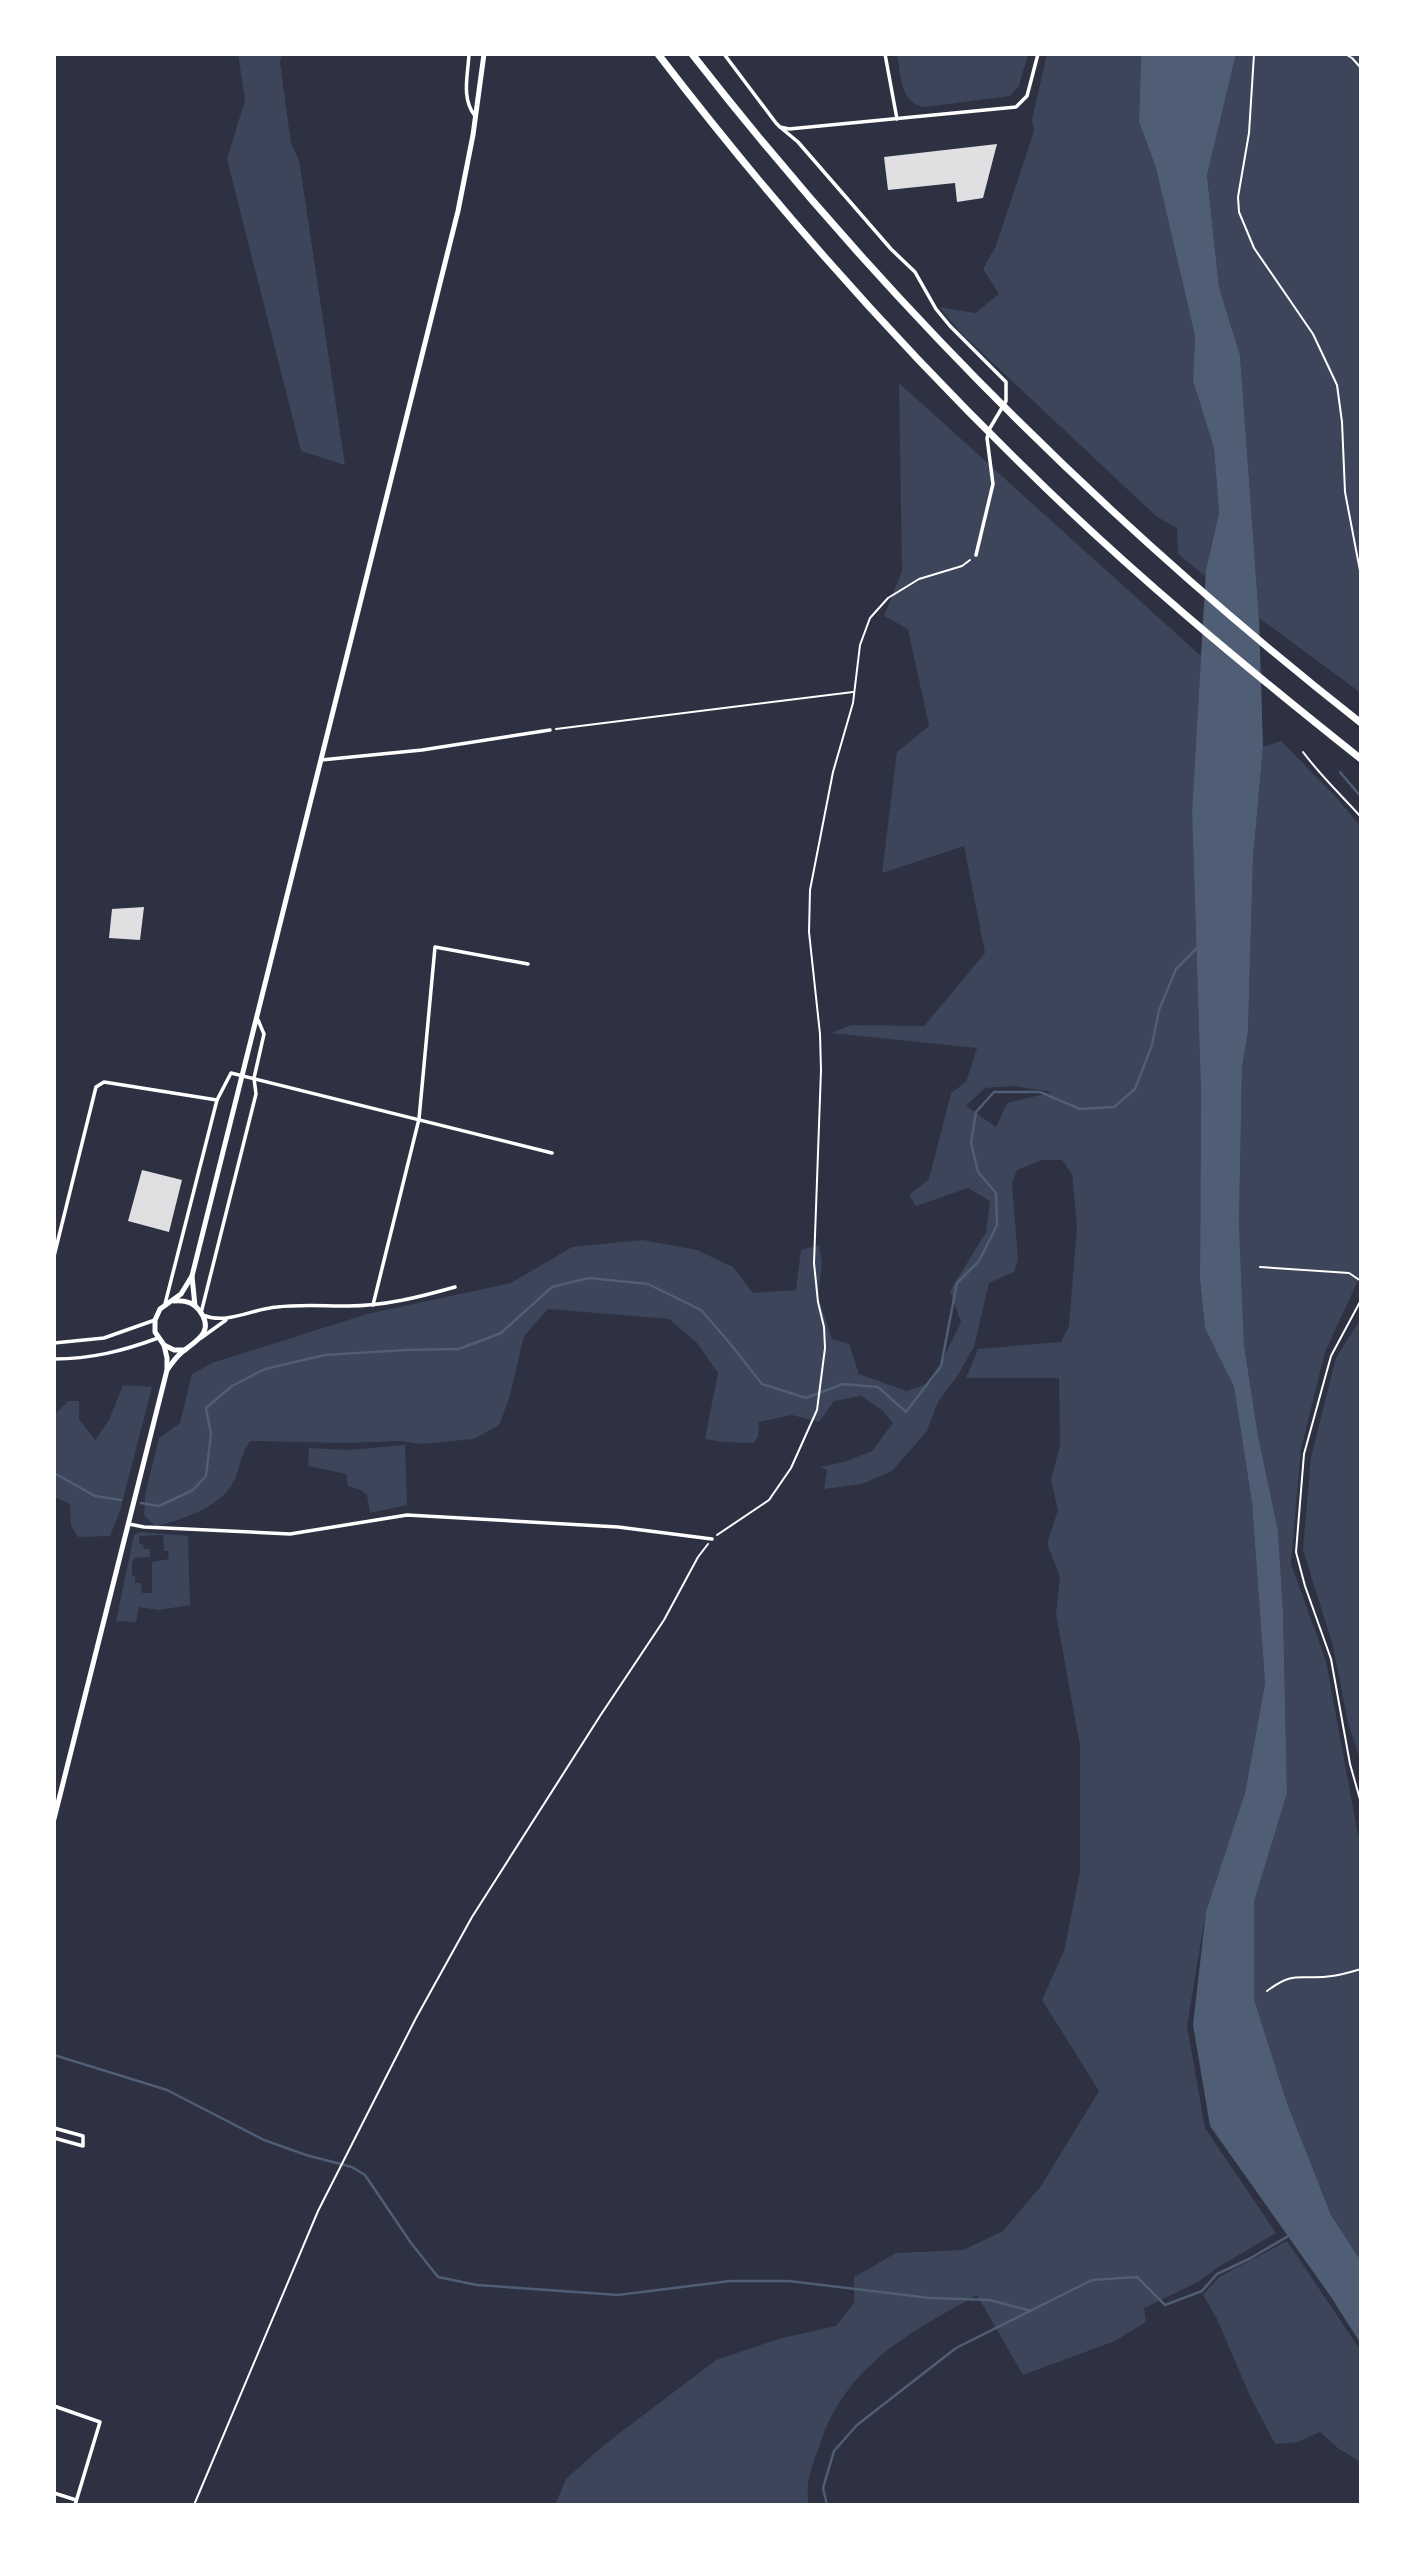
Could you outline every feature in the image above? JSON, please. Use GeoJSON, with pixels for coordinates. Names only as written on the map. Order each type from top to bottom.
{"type":"FeatureCollection","features":[{"type":"Feature","properties":{"kind":"highway"},"geometry":{"type":"LineString","coordinates":[[658,54],[779,205],[905,345],[1022,466],[1233,656],[1361,759]]}},
{"type":"Feature","properties":{"kind":"highway"},"geometry":{"type":"LineString","coordinates":[[692,54],[806,194],[920,322],[1032,436],[1249,634],[1361,723]]}},
{"type":"Feature","properties":{"kind":"main road"},"geometry":{"type":"LineString","coordinates":[[185,1350],[174,1350],[164,1345],[158,1338],[155,1320],[165,1305],[181,1294],[192,1276],[455,223],[476,118],[484,54]]}},
{"type":"Feature","properties":{"kind":"main road"},"geometry":{"type":"LineString","coordinates":[[192,1276],[195,1306]]}},
{"type":"Feature","properties":{"kind":"main road"},"geometry":{"type":"LineString","coordinates":[[167,1370],[185,1350],[200,1340],[204,1325],[202,1314],[195,1306],[184,1301],[173,1301]]}},
{"type":"Feature","properties":{"kind":"main road"},"geometry":{"type":"LineString","coordinates":[[54,1819],[167,1370],[164,1345]]}},
{"type":"Feature","properties":{"kind":"street"},"geometry":{"type":"LineString","coordinates":[[470,54],[466,99],[476,118]]}},
{"type":"Feature","properties":{"kind":"street"},"geometry":{"type":"LineString","coordinates":[[724,54],[780,127],[798,142],[891,250],[915,272],[936,309],[1006,383],[1006,401],[987,438],[992,496],[976,555]]}},
{"type":"Feature","properties":{"kind":"street"},"geometry":{"type":"LineString","coordinates":[[885,54],[897,119]]}},
{"type":"Feature","properties":{"kind":"street"},"geometry":{"type":"LineString","coordinates":[[780,127],[789,129],[1016,107],[1027,96],[1038,54]]}},
{"type":"Feature","properties":{"kind":"street"},"geometry":{"type":"LineString","coordinates":[[321,760],[422,750],[550,730]]}},
{"type":"Feature","properties":{"kind":"street"},"geometry":{"type":"LineString","coordinates":[[373,1305],[419,1119],[435,947],[528,964]]}},
{"type":"Feature","properties":{"kind":"street"},"geometry":{"type":"LineString","coordinates":[[257,1019],[264,1034],[254,1078],[256,1094],[202,1314],[214,1319],[228,1319],[274,1307],[373,1305],[416,1298],[455,1287]]}},
{"type":"Feature","properties":{"kind":"street"},"geometry":{"type":"LineString","coordinates":[[165,1305],[217,1100],[231,1073],[552,1153]]}},
{"type":"Feature","properties":{"kind":"street"},"geometry":{"type":"LineString","coordinates":[[54,1256],[96,1087],[104,1082],[217,1100]]}},
{"type":"Feature","properties":{"kind":"street"},"geometry":{"type":"LineString","coordinates":[[200,1340],[228,1319]]}},
{"type":"Feature","properties":{"kind":"street"},"geometry":{"type":"LineString","coordinates":[[54,1343],[104,1338],[155,1320]]}},
{"type":"Feature","properties":{"kind":"street"},"geometry":{"type":"LineString","coordinates":[[54,1359],[98,1356],[122,1351],[158,1338]]}},
{"type":"Feature","properties":{"kind":"street"},"geometry":{"type":"LineString","coordinates":[[130,1524],[144,1527],[290,1534],[407,1515],[618,1527],[712,1539]]}},
{"type":"Feature","properties":{"kind":"street"},"geometry":{"type":"LineString","coordinates":[[54,2127],[83,2136],[83,2146],[54,2138]]}},
{"type":"Feature","properties":{"kind":"street"},"geometry":{"type":"LineString","coordinates":[[54,2406],[100,2422],[76,2503],[54,2493]]}},
{"type":"Feature","properties":{"kind":"path"},"geometry":{"type":"LineString","coordinates":[[1254,54],[1249,133],[1238,197],[1241,222],[1254,248],[1313,334],[1337,385],[1342,422],[1345,492],[1361,576]]}},
{"type":"Feature","properties":{"kind":"path"},"geometry":{"type":"LineString","coordinates":[[1345,54],[1361,68]]}},
{"type":"Feature","properties":{"kind":"path"},"geometry":{"type":"LineString","coordinates":[[194,2505],[318,2211],[416,2018],[472,1917],[664,1620],[698,1557],[722,1530],[769,1500],[791,1468],[817,1410],[825,1348],[814,1264],[821,1070],[820,1034],[809,932],[810,890],[830,785],[854,691],[860,646],[870,618],[879,606],[919,579],[962,566],[976,555]]}},
{"type":"Feature","properties":{"kind":"path"},"geometry":{"type":"LineString","coordinates":[[550,730],[854,691]]}},
{"type":"Feature","properties":{"kind":"path"},"geometry":{"type":"LineString","coordinates":[[1303,752],[1322,777],[1361,817]]}},
{"type":"Feature","properties":{"kind":"path"},"geometry":{"type":"LineString","coordinates":[[1260,1267],[1349,1273],[1361,1280]]}},
{"type":"Feature","properties":{"kind":"path"},"geometry":{"type":"LineString","coordinates":[[1361,1300],[1331,1356],[1304,1454],[1296,1552],[1331,1659],[1350,1764],[1361,1803]]}},
{"type":"Feature","properties":{"kind":"path"},"geometry":{"type":"LineString","coordinates":[[1267,1992],[1282,1980],[1293,1976],[1331,1977],[1361,1969]]}},
{"type":"Feature","properties":{"kind":"shaded area"},"geometry":{"type":"Polygon","coordinates":[[[238,54],[282,54],[280,63],[291,143],[299,160],[345,465],[301,451],[227,159],[245,100],[238,54]]]}},
{"type":"Feature","properties":{"kind":"shaded area"},"geometry":{"type":"Polygon","coordinates":[[[897,54],[1028,54],[1019,86],[1010,96],[924,107],[910,100],[906,94],[897,54]]]}},
{"type":"Feature","properties":{"kind":"shaded area"},"geometry":{"type":"Polygon","coordinates":[[[1047,54],[1143,54],[1139,122],[1156,168],[1195,336],[1193,381],[1214,448],[1219,513],[1205,576],[1178,554],[1177,528],[1157,517],[961,333],[939,307],[975,313],[999,294],[983,269],[996,246],[1034,131],[1032,120],[1047,54]]]}},
{"type":"Feature","properties":{"kind":"shaded area"},"geometry":{"type":"Polygon","coordinates":[[[1143,54],[1236,54],[1207,175],[1219,287],[1240,355],[1259,618],[1263,747],[1253,858],[1248,1031],[1242,1068],[1239,1225],[1244,1345],[1258,1435],[1278,1531],[1283,1610],[1287,1793],[1254,1902],[1254,1999],[1287,2103],[1331,2215],[1361,2261],[1361,2344],[1331,2297],[1210,2126],[1193,2025],[1206,1911],[1245,1793],[1265,1683],[1252,1503],[1234,1387],[1205,1328],[1200,1280],[1201,1093],[1192,811],[1206,570],[1219,513],[1214,448],[1193,381],[1195,336],[1156,168],[1139,122],[1143,54]]]}},
{"type":"Feature","properties":{"kind":"shaded area"},"geometry":{"type":"Polygon","coordinates":[[[1236,54],[1361,54],[1361,693],[1259,618],[1240,355],[1219,287],[1207,174],[1236,54]]]}},
{"type":"Feature","properties":{"kind":"shaded area"},"geometry":{"type":"Polygon","coordinates":[[[899,383],[1201,656],[1192,811],[1201,1093],[1200,1280],[1205,1328],[1234,1387],[1252,1503],[1265,1683],[1245,1793],[1206,1911],[1187,2026],[1205,2128],[1276,2233],[1198,2282],[1144,2308],[1146,2322],[1115,2341],[1023,2375],[977,2295],[926,2324],[882,2355],[845,2395],[830,2419],[811,2469],[808,2482],[809,2505],[555,2505],[566,2479],[604,2445],[716,2360],[778,2339],[836,2326],[854,2303],[854,2277],[896,2253],[963,2250],[1003,2231],[1041,2186],[1099,2091],[1042,2000],[1064,1951],[1080,1872],[1080,1746],[1056,1614],[1060,1577],[1047,1544],[1058,1510],[1051,1480],[1060,1445],[1059,1378],[966,1378],[978,1349],[1061,1342],[1069,1326],[1077,1226],[1072,1174],[1062,1160],[1042,1160],[1017,1170],[1012,1183],[1018,1260],[1014,1272],[989,1283],[974,1347],[938,1402],[927,1431],[892,1471],[862,1484],[824,1489],[827,1470],[820,1467],[844,1462],[872,1451],[893,1423],[882,1410],[861,1396],[834,1401],[819,1422],[792,1415],[759,1422],[758,1437],[753,1443],[705,1439],[718,1373],[697,1343],[669,1319],[548,1309],[524,1336],[509,1399],[499,1425],[474,1439],[420,1444],[402,1441],[250,1441],[230,1487],[223,1496],[202,1510],[156,1527],[144,1515],[145,1495],[159,1438],[180,1423],[192,1374],[212,1363],[367,1314],[511,1283],[572,1247],[643,1240],[697,1250],[733,1267],[753,1293],[796,1290],[801,1250],[819,1245],[822,1263],[818,1297],[832,1339],[849,1344],[859,1374],[907,1391],[932,1382],[961,1322],[950,1291],[986,1232],[990,1201],[968,1188],[916,1206],[909,1195],[929,1179],[951,1093],[966,1082],[977,1048],[831,1033],[851,1025],[924,1026],[985,953],[964,846],[882,873],[897,752],[929,726],[908,629],[884,616],[902,571],[899,383]],[[1012,1086],[985,1088],[966,1106],[996,1127],[1007,1103],[1053,1092],[1012,1086]]]}},
{"type":"Feature","properties":{"kind":"shaded area"},"geometry":{"type":"Polygon","coordinates":[[[1281,741],[1337,798],[1361,827],[1361,1274],[1325,1352],[1301,1449],[1291,1564],[1326,1661],[1360,1846],[1361,2261],[1331,2215],[1287,2103],[1254,1999],[1254,1902],[1287,1793],[1283,1610],[1278,1531],[1258,1435],[1244,1345],[1239,1225],[1242,1068],[1248,1031],[1253,858],[1263,747],[1281,741]]]}},
{"type":"Feature","properties":{"kind":"shaded area"},"geometry":{"type":"Polygon","coordinates":[[[1361,1318],[1361,1762],[1348,1723],[1333,1646],[1303,1550],[1311,1457],[1336,1358],[1361,1318]]]}},
{"type":"Feature","properties":{"kind":"shaded area"},"geometry":{"type":"Polygon","coordinates":[[[123,1385],[152,1387],[120,1511],[110,1536],[78,1537],[71,1525],[70,1504],[54,1497],[54,1415],[68,1401],[79,1401],[79,1419],[95,1440],[109,1420],[123,1385]]]}},
{"type":"Feature","properties":{"kind":"shaded area"},"geometry":{"type":"Polygon","coordinates":[[[405,1445],[407,1505],[370,1513],[367,1495],[348,1486],[346,1474],[308,1466],[309,1448],[349,1450],[405,1445]]]}},
{"type":"Feature","properties":{"kind":"shaded area"},"geometry":{"type":"Polygon","coordinates":[[[140,1532],[188,1536],[190,1605],[159,1610],[139,1607],[136,1622],[116,1621],[134,1535],[140,1532]],[[163,1535],[139,1536],[139,1544],[143,1544],[144,1549],[150,1549],[150,1557],[135,1558],[132,1562],[132,1576],[135,1576],[135,1583],[141,1583],[142,1593],[152,1593],[152,1562],[169,1559],[168,1551],[164,1551],[163,1535]]]}},
{"type":"Feature","properties":{"kind":"shaded area"},"geometry":{"type":"Polygon","coordinates":[[[1287,2241],[1361,2351],[1361,2462],[1339,2449],[1320,2432],[1298,2442],[1275,2444],[1250,2396],[1217,2319],[1203,2295],[1219,2277],[1287,2241]]]}},
{"type":"Feature","properties":{"kind":"building"},"geometry":{"type":"Polygon","coordinates":[[[997,144],[983,198],[957,202],[955,183],[888,190],[884,157],[997,144]]]}},
{"type":"Feature","properties":{"kind":"building"},"geometry":{"type":"Polygon","coordinates":[[[144,907],[140,940],[109,938],[112,909],[144,907]]]}},
{"type":"Feature","properties":{"kind":"building"},"geometry":{"type":"Polygon","coordinates":[[[142,1170],[182,1180],[169,1232],[128,1221],[142,1170]]]}},
{"type":"Feature","properties":{"kind":"waterway"},"geometry":{"type":"LineString","coordinates":[[1340,772],[1361,797]]}},
{"type":"Feature","properties":{"kind":"waterway"},"geometry":{"type":"LineString","coordinates":[[141,1503],[159,1506],[193,1490],[206,1476],[211,1434],[206,1408],[232,1386],[265,1369],[325,1355],[459,1349],[501,1333],[552,1287],[589,1278],[648,1284],[701,1310],[762,1384],[806,1398],[843,1384],[878,1387],[906,1412],[941,1366],[957,1283],[979,1261],[997,1225],[996,1193],[978,1172],[971,1143],[976,1112],[994,1092],[1040,1092],[1080,1109],[1114,1107],[1135,1089],[1152,1045],[1159,1010],[1176,969],[1199,946]]}},
{"type":"Feature","properties":{"kind":"waterway"},"geometry":{"type":"LineString","coordinates":[[54,1473],[95,1496],[121,1500]]}},
{"type":"Feature","properties":{"kind":"waterway"},"geometry":{"type":"LineString","coordinates":[[54,2055],[167,2090],[264,2140],[352,2167],[365,2175],[411,2243],[438,2277],[477,2285],[618,2295],[730,2281],[789,2281],[930,2298],[990,2300],[1031,2311]]}},
{"type":"Feature","properties":{"kind":"waterway"},"geometry":{"type":"LineString","coordinates":[[827,2505],[823,2488],[834,2451],[857,2425],[956,2348],[1092,2280],[1137,2277],[1165,2305],[1202,2291],[1217,2274],[1290,2235]]}}]}
